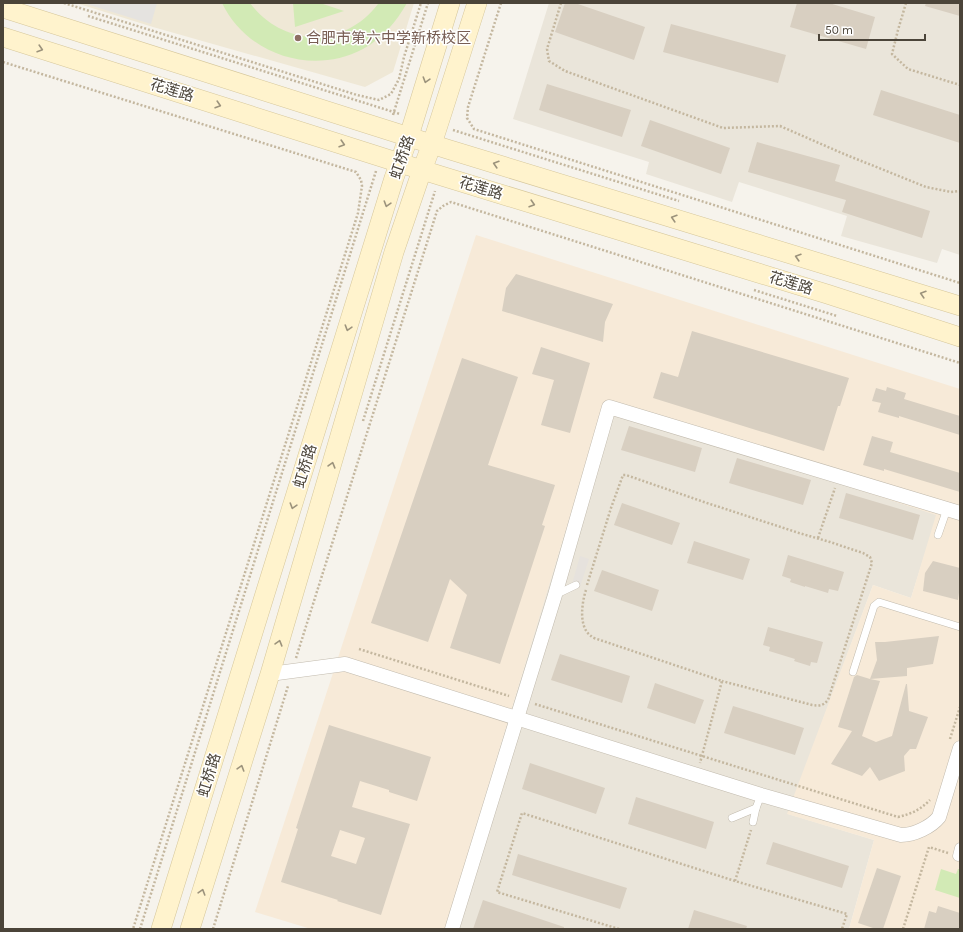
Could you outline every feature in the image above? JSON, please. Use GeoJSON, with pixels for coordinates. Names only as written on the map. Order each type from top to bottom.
{"type":"FeatureCollection","features":[{"type":"Feature","properties":{"kind":"main road","name":"虹桥路"},"geometry":{"type":"LineString","coordinates":[[161,929],[450,3]]}},
{"type":"Feature","properties":{"kind":"main road","name":"虹桥路"},"geometry":{"type":"LineString","coordinates":[[190,929],[270,674],[394,252],[438,126],[477,3]]}},
{"type":"Feature","properties":{"kind":"main road","name":"花莲路"},"geometry":{"type":"LineString","coordinates":[[3,8],[432,144],[960,306]]}},
{"type":"Feature","properties":{"kind":"main road","name":"花莲路"},"geometry":{"type":"LineString","coordinates":[[3,37],[422,170],[827,294],[960,337]]}},
{"type":"Feature","properties":{"kind":"main road"},"geometry":{"type":"LineString","coordinates":[[435,52],[459,60]]}},
{"type":"Feature","properties":{"kind":"main road"},"geometry":{"type":"LineString","coordinates":[[308,133],[316,107]]}},
{"type":"Feature","properties":{"kind":"main road"},"geometry":{"type":"LineString","coordinates":[[509,197],[517,170]]}},
{"type":"Feature","properties":{"kind":"main road"},"geometry":{"type":"LineString","coordinates":[[374,245],[394,252]]}},
{"type":"Feature","properties":{"kind":"street"},"geometry":{"type":"LineString","coordinates":[[452,929],[555,595],[609,407],[953,511]]}},
{"type":"Feature","properties":{"kind":"street"},"geometry":{"type":"LineString","coordinates":[[270,674],[345,664],[761,795],[901,835],[907,835],[921,830],[929,826],[939,817],[954,746]]}},
{"type":"Feature","properties":{"kind":"lane"},"geometry":{"type":"LineString","coordinates":[[938,535],[953,511]]}},
{"type":"Feature","properties":{"kind":"lane"},"geometry":{"type":"LineString","coordinates":[[555,595],[576,585]]}},
{"type":"Feature","properties":{"kind":"lane"},"geometry":{"type":"LineString","coordinates":[[853,672],[874,606],[879,602],[960,627]]}},
{"type":"Feature","properties":{"kind":"lane"},"geometry":{"type":"LineString","coordinates":[[753,822],[761,795]]}},
{"type":"Feature","properties":{"kind":"lane"},"geometry":{"type":"LineString","coordinates":[[732,818],[756,808]]}},
{"type":"Feature","properties":{"kind":"path"},"geometry":{"type":"LineString","coordinates":[[64,3],[379,100],[391,94],[399,79],[404,57],[421,3]]}},
{"type":"Feature","properties":{"kind":"path"},"geometry":{"type":"LineString","coordinates":[[389,130],[428,3]]}},
{"type":"Feature","properties":{"kind":"path"},"geometry":{"type":"LineString","coordinates":[[501,3],[468,107],[467,118],[474,129],[960,283]]}},
{"type":"Feature","properties":{"kind":"path"},"geometry":{"type":"LineString","coordinates":[[561,3],[547,49],[549,61],[565,71],[723,128],[780,126],[926,187],[951,192],[960,191]]}},
{"type":"Feature","properties":{"kind":"path"},"geometry":{"type":"LineString","coordinates":[[906,3],[892,54],[908,70],[960,84]]}},
{"type":"Feature","properties":{"kind":"path"},"geometry":{"type":"LineString","coordinates":[[84,15],[415,118]]}},
{"type":"Feature","properties":{"kind":"path"},"geometry":{"type":"LineString","coordinates":[[3,62],[356,172],[361,180],[362,186],[358,213],[133,929]]}},
{"type":"Feature","properties":{"kind":"path"},"geometry":{"type":"LineString","coordinates":[[438,126],[685,203]]}},
{"type":"Feature","properties":{"kind":"path"},"geometry":{"type":"LineString","coordinates":[[140,929],[381,156]]}},
{"type":"Feature","properties":{"kind":"path"},"geometry":{"type":"LineString","coordinates":[[213,929],[292,671],[437,211],[443,206],[451,202],[458,204],[960,363]]}},
{"type":"Feature","properties":{"kind":"path"},"geometry":{"type":"LineString","coordinates":[[623,476],[630,476],[704,502],[863,553],[870,557],[872,563],[828,700],[824,704],[820,706],[812,705],[722,681],[600,640],[591,636],[584,627],[582,619],[584,595],[611,508],[623,476]]}},
{"type":"Feature","properties":{"kind":"path"},"geometry":{"type":"LineString","coordinates":[[818,538],[839,476]]}},
{"type":"Feature","properties":{"kind":"path"},"geometry":{"type":"LineString","coordinates":[[359,649],[898,817],[907,815],[923,807],[932,798]]}},
{"type":"Feature","properties":{"kind":"path"},"geometry":{"type":"LineString","coordinates":[[697,775],[722,681]]}},
{"type":"Feature","properties":{"kind":"path"},"geometry":{"type":"LineString","coordinates":[[954,746],[960,706]]}},
{"type":"Feature","properties":{"kind":"path"},"geometry":{"type":"LineString","coordinates":[[619,929],[497,892],[522,813],[735,881],[846,914],[842,929]]}},
{"type":"Feature","properties":{"kind":"path"},"geometry":{"type":"LineString","coordinates":[[735,881],[753,822]]}},
{"type":"Feature","properties":{"kind":"path"},"geometry":{"type":"LineString","coordinates":[[903,929],[929,847],[959,852]]}},
{"type":"Feature","properties":{"kind":"shaded area","name":"合肥市第六中学新桥校区"},"geometry":{"type":"Polygon","coordinates":[[[76,3],[414,3],[393,72],[365,87],[153,27],[76,3]]]}},
{"type":"Feature","properties":{"kind":"shaded area"},"geometry":{"type":"Polygon","coordinates":[[[83,3],[157,3],[151,24],[83,3]]]}},
{"type":"Feature","properties":{"kind":"shaded area"},"geometry":{"type":"Polygon","coordinates":[[[549,3],[960,3],[960,255],[942,249],[937,263],[841,236],[847,216],[739,182],[732,202],[646,174],[649,162],[513,119],[549,3]]]}},
{"type":"Feature","properties":{"kind":"shaded area"},"geometry":{"type":"Polygon","coordinates":[[[476,235],[960,389],[960,929],[849,929],[874,840],[787,814],[873,585],[911,598],[936,515],[603,407],[445,929],[311,929],[255,912],[476,235]]]}},
{"type":"Feature","properties":{"kind":"shaded area"},"geometry":{"type":"Polygon","coordinates":[[[603,406],[937,515],[911,598],[873,585],[788,814],[874,840],[849,929],[445,929],[603,406]]]}},
{"type":"Feature","properties":{"kind":"shaded area"},"geometry":{"type":"Polygon","coordinates":[[[580,556],[589,559],[580,587],[572,584],[580,556]]]}},
{"type":"Feature","properties":{"kind":"green space"},"geometry":{"type":"Polygon","coordinates":[[[222,3],[250,3],[264,18],[279,28],[296,35],[314,37],[331,35],[348,29],[364,19],[378,4],[375,3],[407,3],[383,35],[370,45],[343,57],[323,61],[303,60],[283,56],[264,48],[247,36],[233,21],[222,3]]]}},
{"type":"Feature","properties":{"kind":"green space"},"geometry":{"type":"Polygon","coordinates":[[[293,3],[320,3],[344,11],[295,27],[293,3]]]}},
{"type":"Feature","properties":{"kind":"green space"},"geometry":{"type":"Polygon","coordinates":[[[941,869],[956,874],[958,869],[960,869],[960,898],[935,890],[941,869]]]}},
{"type":"Feature","properties":{"kind":"building"},"geometry":{"type":"Polygon","coordinates":[[[565,3],[575,3],[645,27],[634,60],[555,32],[565,3]]]}},
{"type":"Feature","properties":{"kind":"building"},"geometry":{"type":"Polygon","coordinates":[[[797,3],[829,3],[875,17],[866,49],[790,27],[797,3]]]}},
{"type":"Feature","properties":{"kind":"building"},"geometry":{"type":"Polygon","coordinates":[[[926,3],[960,3],[960,16],[925,6],[926,3]]]}},
{"type":"Feature","properties":{"kind":"building"},"geometry":{"type":"Polygon","coordinates":[[[671,24],[786,55],[778,83],[663,52],[671,24]]]}},
{"type":"Feature","properties":{"kind":"building"},"geometry":{"type":"Polygon","coordinates":[[[547,84],[631,110],[622,137],[539,110],[547,84]]]}},
{"type":"Feature","properties":{"kind":"building"},"geometry":{"type":"Polygon","coordinates":[[[881,90],[960,115],[960,143],[873,115],[881,90]]]}},
{"type":"Feature","properties":{"kind":"building"},"geometry":{"type":"Polygon","coordinates":[[[650,120],[730,148],[721,174],[641,146],[650,120]]]}},
{"type":"Feature","properties":{"kind":"building"},"geometry":{"type":"Polygon","coordinates":[[[757,142],[840,165],[835,181],[930,211],[922,238],[842,212],[846,200],[748,172],[757,142]]]}},
{"type":"Feature","properties":{"kind":"building"},"geometry":{"type":"Polygon","coordinates":[[[516,274],[613,304],[605,322],[603,342],[502,311],[506,288],[516,274]]]}},
{"type":"Feature","properties":{"kind":"building"},"geometry":{"type":"Polygon","coordinates":[[[692,331],[849,378],[840,406],[838,406],[824,451],[653,398],[661,372],[678,377],[692,331]]]}},
{"type":"Feature","properties":{"kind":"building"},"geometry":{"type":"Polygon","coordinates":[[[541,347],[590,363],[570,433],[541,425],[554,380],[532,374],[541,347]]]}},
{"type":"Feature","properties":{"kind":"building"},"geometry":{"type":"Polygon","coordinates":[[[462,358],[518,377],[488,465],[555,485],[542,525],[545,526],[500,664],[450,648],[467,595],[450,579],[428,642],[371,623],[462,358]]]}},
{"type":"Feature","properties":{"kind":"building"},"geometry":{"type":"Polygon","coordinates":[[[887,387],[906,393],[904,399],[960,416],[960,435],[899,416],[899,418],[878,412],[881,403],[872,401],[876,388],[886,391],[887,387]]]}},
{"type":"Feature","properties":{"kind":"building"},"geometry":{"type":"Polygon","coordinates":[[[629,426],[702,448],[695,472],[621,450],[629,426]]]}},
{"type":"Feature","properties":{"kind":"building"},"geometry":{"type":"Polygon","coordinates":[[[872,436],[893,442],[890,452],[960,473],[960,492],[884,469],[884,471],[863,465],[872,436]]]}},
{"type":"Feature","properties":{"kind":"building"},"geometry":{"type":"Polygon","coordinates":[[[737,458],[811,480],[803,505],[729,483],[737,458]]]}},
{"type":"Feature","properties":{"kind":"building"},"geometry":{"type":"Polygon","coordinates":[[[846,493],[920,515],[913,540],[839,518],[846,493]]]}},
{"type":"Feature","properties":{"kind":"building"},"geometry":{"type":"Polygon","coordinates":[[[622,503],[680,523],[672,545],[614,525],[622,503]]]}},
{"type":"Feature","properties":{"kind":"building"},"geometry":{"type":"Polygon","coordinates":[[[694,541],[750,559],[743,580],[687,563],[694,541]]]}},
{"type":"Feature","properties":{"kind":"building"},"geometry":{"type":"Polygon","coordinates":[[[788,555],[844,572],[838,591],[829,589],[828,593],[790,582],[791,579],[782,576],[788,555]]]}},
{"type":"Feature","properties":{"kind":"building"},"geometry":{"type":"Polygon","coordinates":[[[933,561],[960,568],[958,600],[923,591],[925,573],[933,561]]]}},
{"type":"Feature","properties":{"kind":"building"},"geometry":{"type":"Polygon","coordinates":[[[602,570],[659,590],[652,611],[594,591],[602,570]]]}},
{"type":"Feature","properties":{"kind":"building"},"geometry":{"type":"Polygon","coordinates":[[[768,627],[823,642],[817,663],[811,662],[810,666],[794,661],[795,659],[769,651],[770,647],[763,645],[768,627]]]}},
{"type":"Feature","properties":{"kind":"building"},"geometry":{"type":"Polygon","coordinates":[[[939,636],[933,664],[907,668],[907,676],[870,679],[877,660],[875,642],[939,636]]]}},
{"type":"Feature","properties":{"kind":"building"},"geometry":{"type":"Polygon","coordinates":[[[560,654],[630,676],[622,703],[551,680],[560,654]]]}},
{"type":"Feature","properties":{"kind":"building"},"geometry":{"type":"Polygon","coordinates":[[[857,675],[880,681],[862,736],[876,742],[892,736],[906,684],[909,711],[928,717],[916,749],[910,749],[904,756],[905,771],[879,781],[870,767],[862,776],[831,764],[852,731],[838,727],[854,677],[857,675]]]}},
{"type":"Feature","properties":{"kind":"building"},"geometry":{"type":"Polygon","coordinates":[[[655,683],[704,700],[695,724],[647,708],[655,683]]]}},
{"type":"Feature","properties":{"kind":"building"},"geometry":{"type":"Polygon","coordinates":[[[733,706],[804,728],[795,755],[724,733],[733,706]]]}},
{"type":"Feature","properties":{"kind":"building"},"geometry":{"type":"Polygon","coordinates":[[[329,725],[431,757],[417,801],[360,781],[352,807],[410,824],[381,915],[281,882],[298,829],[296,828],[329,725]],[[340,830],[331,856],[356,864],[365,838],[340,830]]]}},
{"type":"Feature","properties":{"kind":"building"},"geometry":{"type":"Polygon","coordinates":[[[530,763],[605,788],[596,814],[522,789],[530,763]]]}},
{"type":"Feature","properties":{"kind":"building"},"geometry":{"type":"Polygon","coordinates":[[[636,797],[714,822],[706,849],[628,824],[636,797]]]}},
{"type":"Feature","properties":{"kind":"building"},"geometry":{"type":"Polygon","coordinates":[[[773,842],[849,866],[842,888],[766,864],[773,842]]]}},
{"type":"Feature","properties":{"kind":"building"},"geometry":{"type":"Polygon","coordinates":[[[518,854],[627,888],[620,909],[512,875],[518,854]]]}},
{"type":"Feature","properties":{"kind":"building"},"geometry":{"type":"Polygon","coordinates":[[[877,868],[901,876],[883,929],[876,929],[858,923],[877,868]]]}},
{"type":"Feature","properties":{"kind":"building"},"geometry":{"type":"Polygon","coordinates":[[[483,900],[564,927],[564,929],[473,929],[483,900]]]}},
{"type":"Feature","properties":{"kind":"building"},"geometry":{"type":"Polygon","coordinates":[[[938,906],[960,913],[960,929],[924,929],[929,911],[936,913],[938,906]]]}},
{"type":"Feature","properties":{"kind":"building"},"geometry":{"type":"Polygon","coordinates":[[[694,910],[747,926],[746,929],[688,929],[694,910]]]}},
{"type":"Feature","properties":{"kind":"place","name":"合肥市第六中学新桥校区"},"geometry":{"type":"Point","coordinates":[298,38]}}]}
